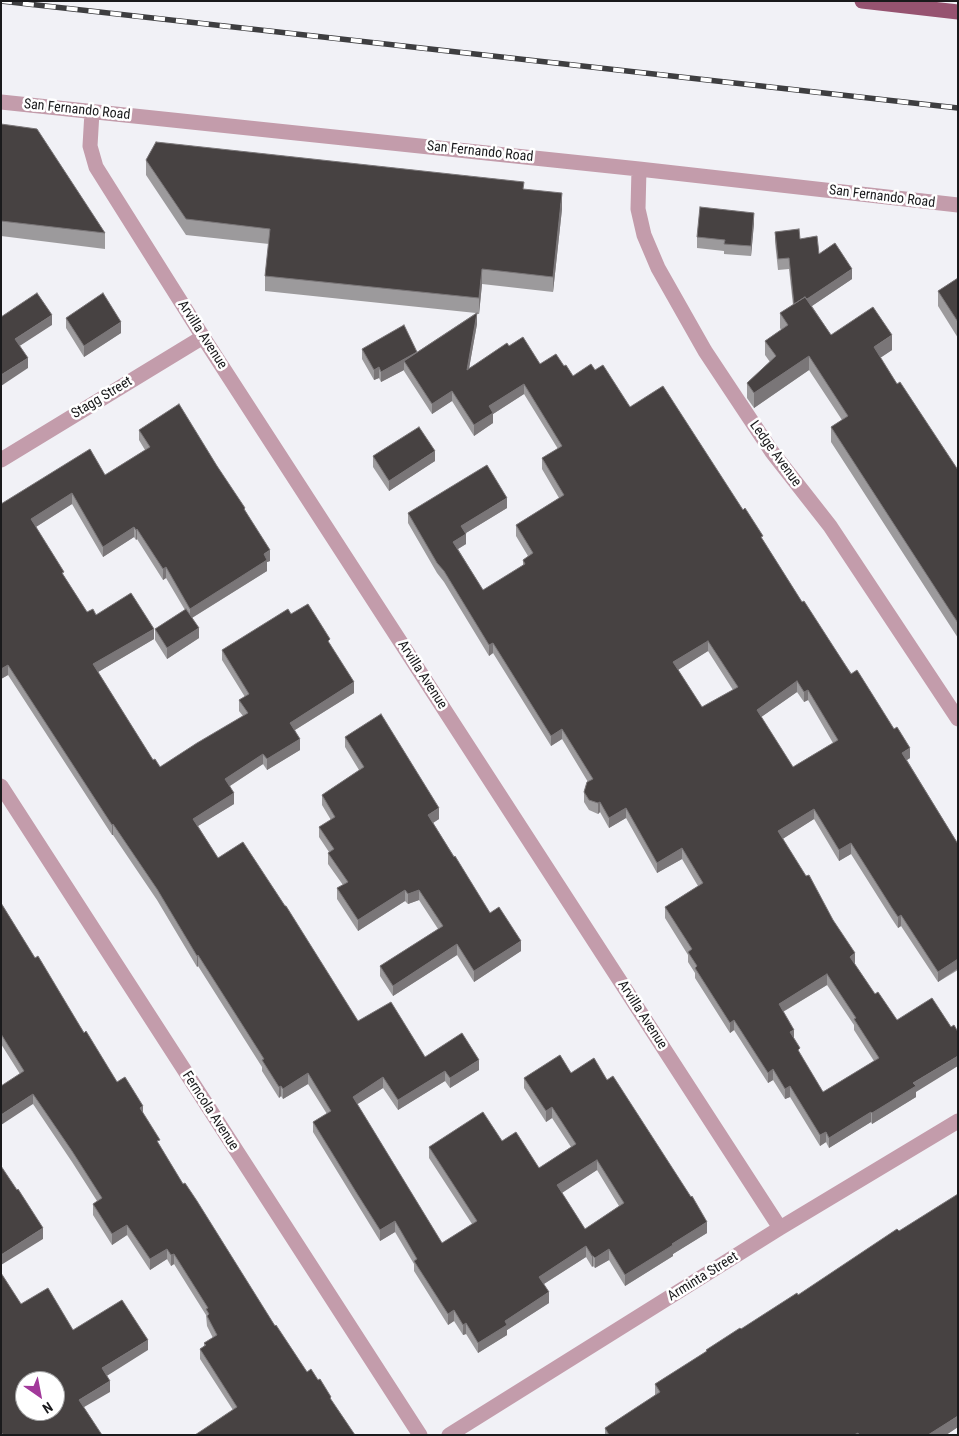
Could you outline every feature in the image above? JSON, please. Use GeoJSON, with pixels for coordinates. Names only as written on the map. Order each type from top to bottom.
{"type":"FeatureCollection","features":[{"type":"Feature","properties":{"kind":"main road"},"geometry":{"type":"LineString","coordinates":[[862,1],[958,12]]}},
{"type":"Feature","properties":{"kind":"street","name":"San Fernando Road"},"geometry":{"type":"LineString","coordinates":[[1,102],[639,169],[958,205]]}},
{"type":"Feature","properties":{"kind":"street","name":"Arvilla Avenue"},"geometry":{"type":"LineString","coordinates":[[92,112],[90,146],[96,167],[203,337],[780,1228]]}},
{"type":"Feature","properties":{"kind":"street","name":"Ledge Avenue"},"geometry":{"type":"LineString","coordinates":[[639,169],[638,209],[644,235],[658,268],[705,351],[772,452],[830,526],[958,719]]}},
{"type":"Feature","properties":{"kind":"street","name":"Stagg Street"},"geometry":{"type":"LineString","coordinates":[[1,460],[203,337]]}},
{"type":"Feature","properties":{"kind":"street","name":"Ferncola Avenue"},"geometry":{"type":"LineString","coordinates":[[1,786],[420,1435]]}},
{"type":"Feature","properties":{"kind":"street","name":"Arminta Street"},"geometry":{"type":"LineString","coordinates":[[449,1435],[780,1228],[958,1121]]}},
{"type":"Feature","properties":{"kind":"building"},"geometry":{"type":"Polygon","coordinates":[[[1,124],[37,129],[105,233],[1,221],[1,124]]]}},
{"type":"Feature","properties":{"kind":"building"},"geometry":{"type":"Polygon","coordinates":[[[156,142],[524,182],[523,189],[562,193],[553,277],[482,269],[479,298],[265,276],[270,229],[186,219],[146,160],[156,142]]]}},
{"type":"Feature","properties":{"kind":"building"},"geometry":{"type":"Polygon","coordinates":[[[700,207],[754,213],[751,246],[724,244],[725,240],[697,237],[700,207]]]}},
{"type":"Feature","properties":{"kind":"building"},"geometry":{"type":"Polygon","coordinates":[[[799,229],[800,239],[817,236],[819,254],[835,243],[852,269],[807,299],[805,297],[794,304],[789,258],[778,259],[775,232],[799,229]]]}},
{"type":"Feature","properties":{"kind":"building"},"geometry":{"type":"Polygon","coordinates":[[[958,278],[958,322],[938,291],[958,278]]]}},
{"type":"Feature","properties":{"kind":"building"},"geometry":{"type":"Polygon","coordinates":[[[37,293],[52,315],[15,339],[28,358],[1,375],[1,317],[37,293]]]}},
{"type":"Feature","properties":{"kind":"building"},"geometry":{"type":"Polygon","coordinates":[[[103,293],[121,322],[84,346],[66,318],[103,293]]]}},
{"type":"Feature","properties":{"kind":"building"},"geometry":{"type":"Polygon","coordinates":[[[805,297],[831,335],[873,307],[892,335],[874,347],[897,384],[900,382],[958,470],[958,623],[831,427],[848,416],[809,356],[754,393],[747,383],[776,356],[765,341],[788,325],[780,313],[805,297]]]}},
{"type":"Feature","properties":{"kind":"building"},"geometry":{"type":"Polygon","coordinates":[[[477,313],[467,370],[507,343],[509,346],[523,337],[540,364],[556,354],[573,376],[591,364],[595,370],[603,365],[630,407],[663,386],[743,510],[745,508],[802,602],[804,601],[851,674],[857,670],[894,729],[897,727],[910,748],[902,753],[958,844],[958,959],[938,972],[901,915],[898,917],[851,843],[839,850],[814,809],[778,831],[806,876],[809,875],[833,920],[855,953],[850,957],[875,994],[878,992],[897,1020],[932,998],[951,1027],[954,1025],[958,1032],[958,1056],[913,1083],[916,1086],[829,1138],[826,1132],[820,1135],[790,1086],[785,1089],[773,1069],[768,1073],[734,1020],[730,1023],[695,968],[697,966],[688,952],[692,949],[665,907],[703,883],[682,848],[657,863],[626,808],[609,818],[600,802],[589,800],[584,792],[587,782],[593,779],[562,729],[551,736],[493,643],[489,645],[408,513],[487,465],[507,498],[461,526],[466,534],[453,542],[483,590],[525,564],[523,560],[533,553],[516,525],[564,495],[542,458],[562,446],[524,384],[489,406],[493,413],[474,425],[452,391],[432,404],[404,361],[477,313]],[[708,641],[673,662],[702,707],[738,687],[708,641]],[[797,681],[757,710],[793,767],[838,740],[808,690],[804,692],[797,681]],[[827,974],[779,1004],[794,1030],[790,1032],[800,1048],[798,1050],[823,1092],[879,1058],[827,974]]]}},
{"type":"Feature","properties":{"kind":"building"},"geometry":{"type":"Polygon","coordinates":[[[404,325],[417,352],[381,372],[379,367],[374,370],[362,349],[404,325]]]}},
{"type":"Feature","properties":{"kind":"building"},"geometry":{"type":"Polygon","coordinates":[[[179,404],[270,550],[264,554],[267,560],[190,609],[166,567],[163,569],[134,527],[103,547],[72,493],[31,519],[87,612],[93,609],[96,615],[131,593],[154,629],[93,664],[153,760],[155,759],[160,767],[248,713],[239,700],[249,694],[222,650],[288,609],[291,614],[308,604],[330,639],[328,641],[354,682],[290,723],[300,739],[267,759],[263,754],[225,779],[234,793],[193,819],[218,858],[243,842],[286,906],[358,1021],[391,1002],[425,1057],[462,1033],[479,1060],[450,1078],[445,1071],[398,1100],[383,1077],[353,1097],[442,1243],[477,1221],[429,1147],[483,1112],[502,1141],[516,1132],[539,1168],[576,1144],[552,1107],[546,1111],[524,1078],[560,1055],[571,1073],[594,1058],[607,1080],[613,1076],[707,1222],[625,1275],[609,1249],[595,1258],[586,1246],[539,1277],[549,1292],[505,1321],[507,1325],[478,1343],[466,1323],[463,1325],[454,1310],[448,1314],[414,1261],[417,1259],[395,1221],[380,1230],[313,1122],[331,1111],[308,1073],[283,1089],[281,1086],[279,1087],[262,1060],[264,1059],[197,956],[157,889],[112,825],[8,665],[1,669],[1,504],[90,449],[105,475],[150,447],[139,430],[179,404]],[[597,1160],[557,1185],[585,1229],[624,1203],[597,1160]]]}},
{"type":"Feature","properties":{"kind":"building"},"geometry":{"type":"Polygon","coordinates":[[[419,427],[435,451],[389,481],[373,456],[419,427]]]}},
{"type":"Feature","properties":{"kind":"building"},"geometry":{"type":"Polygon","coordinates":[[[186,609],[199,628],[167,648],[155,629],[186,609]]]}},
{"type":"Feature","properties":{"kind":"building"},"geometry":{"type":"Polygon","coordinates":[[[381,714],[439,808],[428,815],[490,913],[499,907],[521,941],[474,971],[457,944],[393,986],[380,966],[443,926],[419,890],[408,894],[405,890],[358,920],[337,888],[348,882],[328,853],[334,849],[319,827],[335,817],[322,795],[364,767],[345,737],[381,714]]]}},
{"type":"Feature","properties":{"kind":"building"},"geometry":{"type":"Polygon","coordinates":[[[1,903],[35,958],[38,956],[84,1033],[86,1031],[117,1082],[125,1077],[143,1106],[140,1108],[160,1140],[157,1141],[183,1184],[185,1183],[197,1201],[275,1326],[307,1372],[311,1369],[318,1380],[320,1379],[330,1398],[355,1435],[195,1435],[237,1407],[200,1349],[206,1345],[204,1343],[217,1335],[207,1316],[209,1314],[206,1309],[208,1308],[174,1254],[171,1255],[167,1249],[150,1259],[127,1225],[112,1234],[93,1204],[102,1198],[33,1094],[1,1115],[1,1086],[24,1071],[1,1034],[1,903]]]}},
{"type":"Feature","properties":{"kind":"building"},"geometry":{"type":"Polygon","coordinates":[[[1,1166],[43,1228],[1,1255],[1,1166]]]}},
{"type":"Feature","properties":{"kind":"building"},"geometry":{"type":"Polygon","coordinates":[[[958,1194],[958,1416],[928,1435],[859,1435],[858,1433],[854,1435],[609,1435],[605,1428],[660,1392],[655,1384],[740,1328],[797,1293],[798,1295],[897,1229],[899,1231],[958,1194]]]}},
{"type":"Feature","properties":{"kind":"building"},"geometry":{"type":"Polygon","coordinates":[[[1,1273],[21,1304],[48,1288],[73,1330],[122,1300],[148,1340],[102,1368],[110,1381],[79,1400],[102,1435],[3,1435],[1,1432],[1,1273]]]}},
{"type":"Feature","properties":{"kind":"railway"},"geometry":{"type":"LineString","coordinates":[[1,1],[958,108]]}}]}
